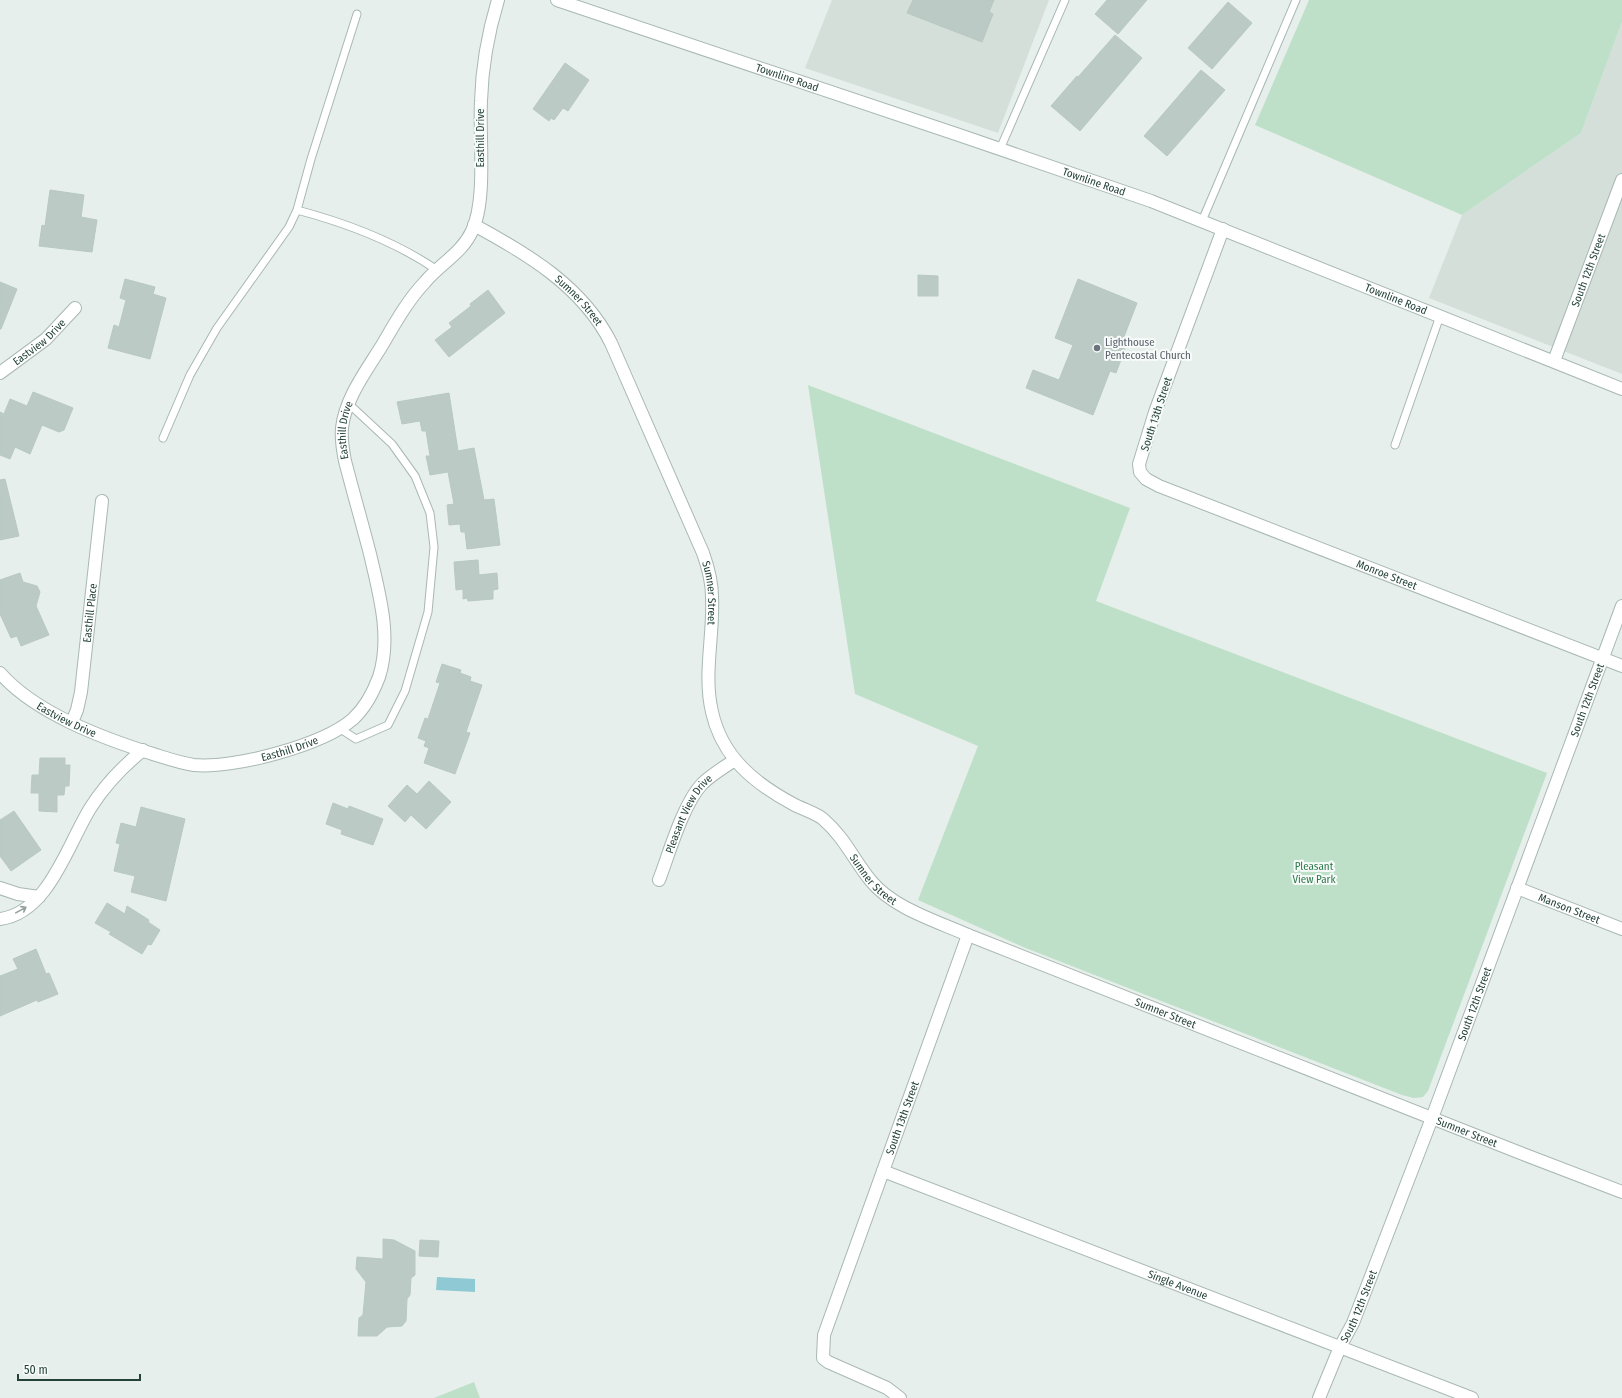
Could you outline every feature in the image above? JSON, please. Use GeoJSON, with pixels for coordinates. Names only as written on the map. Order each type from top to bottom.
{"type":"FeatureCollection","features":[{"type":"Feature","properties":{"kind":"street","name":"Easthill Drive"},"geometry":{"type":"LineString","coordinates":[[142,750],[192,764],[207,766],[232,764],[274,754],[301,745],[339,728],[359,713],[374,690],[382,665],[385,636],[377,585],[343,449],[342,429],[349,404],[359,381],[413,296],[426,280],[461,248],[474,225],[480,188],[482,85],[489,36],[498,0]]}},
{"type":"Feature","properties":{"kind":"street","name":"Townline Road"},"geometry":{"type":"LineString","coordinates":[[557,0],[1151,201],[1622,389]]}},
{"type":"Feature","properties":{"kind":"street","name":"South 12th Street"},"geometry":{"type":"LineString","coordinates":[[1554,361],[1622,180]]}},
{"type":"Feature","properties":{"kind":"street","name":"Sumner Street"},"geometry":{"type":"LineString","coordinates":[[474,225],[522,252],[568,287],[597,319],[611,343],[703,553],[710,575],[712,598],[708,691],[712,713],[719,735],[734,760],[758,784],[826,821],[844,840],[871,880],[884,894],[905,907],[968,935],[1622,1192]]}},
{"type":"Feature","properties":{"kind":"street","name":"South 13th Street"},"geometry":{"type":"LineString","coordinates":[[1151,482],[1140,472],[1139,464],[1155,412],[1223,229]]}},
{"type":"Feature","properties":{"kind":"street","name":"Eastview Drive"},"geometry":{"type":"LineString","coordinates":[[0,373],[46,339],[75,308]]}},
{"type":"Feature","properties":{"kind":"street","name":"Monroe Street"},"geometry":{"type":"LineString","coordinates":[[1151,482],[1622,666]]}},
{"type":"Feature","properties":{"kind":"street","name":"Easthill Place"},"geometry":{"type":"LineString","coordinates":[[72,722],[77,710],[81,692],[102,501]]}},
{"type":"Feature","properties":{"kind":"street","name":"South 12th Street"},"geometry":{"type":"LineString","coordinates":[[1319,1398],[1340,1347],[1353,1323],[1432,1118],[1622,606]]}},
{"type":"Feature","properties":{"kind":"street","name":"Eastview Drive"},"geometry":{"type":"LineString","coordinates":[[0,673],[10,685],[30,700],[72,722],[142,750]]}},
{"type":"Feature","properties":{"kind":"street"},"geometry":{"type":"LineString","coordinates":[[0,919],[19,912],[40,897],[54,877],[77,830],[96,799],[120,770],[142,750]]}},
{"type":"Feature","properties":{"kind":"street","name":"Pleasant View Drive"},"geometry":{"type":"LineString","coordinates":[[659,880],[686,809],[694,795],[702,784],[734,760]]}},
{"type":"Feature","properties":{"kind":"street"},"geometry":{"type":"LineString","coordinates":[[0,888],[18,894],[40,897]]}},
{"type":"Feature","properties":{"kind":"street","name":"Manson Street"},"geometry":{"type":"LineString","coordinates":[[1517,888],[1622,929]]}},
{"type":"Feature","properties":{"kind":"street","name":"South 13th Street"},"geometry":{"type":"LineString","coordinates":[[900,1398],[887,1388],[828,1362],[823,1358],[824,1335],[968,935]]}},
{"type":"Feature","properties":{"kind":"street","name":"Single Avenue"},"geometry":{"type":"LineString","coordinates":[[883,1172],[1472,1398]]}},
{"type":"Feature","properties":{"kind":"lane"},"geometry":{"type":"LineString","coordinates":[[1000,149],[1064,0]]}},
{"type":"Feature","properties":{"kind":"lane"},"geometry":{"type":"LineString","coordinates":[[1202,221],[1296,0]]}},
{"type":"Feature","properties":{"kind":"lane"},"geometry":{"type":"LineString","coordinates":[[163,438],[190,375],[217,328],[289,226],[298,210],[311,159],[357,14]]}},
{"type":"Feature","properties":{"kind":"lane"},"geometry":{"type":"LineString","coordinates":[[298,210],[359,230],[403,250],[437,270]]}},
{"type":"Feature","properties":{"kind":"lane"},"geometry":{"type":"LineString","coordinates":[[1395,445],[1440,316]]}},
{"type":"Feature","properties":{"kind":"lane"},"geometry":{"type":"LineString","coordinates":[[339,728],[356,738],[388,725],[405,691],[428,612],[434,547],[430,513],[415,476],[392,444],[349,404]]}},
{"type":"Feature","properties":{"kind":"shaded area"},"geometry":{"type":"Polygon","coordinates":[[[832,0],[1049,0],[998,133],[805,68],[832,0]]]}},
{"type":"Feature","properties":{"kind":"shaded area"},"geometry":{"type":"Polygon","coordinates":[[[1622,22],[1622,374],[1429,298],[1462,215],[1581,133],[1622,22]]]}},
{"type":"Feature","properties":{"kind":"green space"},"geometry":{"type":"Polygon","coordinates":[[[1309,0],[1622,0],[1622,22],[1581,133],[1462,215],[1255,125],[1309,0]]]}},
{"type":"Feature","properties":{"kind":"green space","name":"Pleasant View Park"},"geometry":{"type":"Polygon","coordinates":[[[808,385],[1130,508],[1096,601],[1547,773],[1428,1091],[1423,1097],[1414,1098],[1402,1095],[1023,947],[918,900],[978,746],[855,694],[808,385]]]}},
{"type":"Feature","properties":{"kind":"green space"},"geometry":{"type":"Polygon","coordinates":[[[474,1382],[480,1398],[434,1398],[474,1382]]]}},
{"type":"Feature","properties":{"kind":"water"},"geometry":{"type":"Polygon","coordinates":[[[437,1277],[475,1279],[475,1292],[436,1290],[437,1277]]]}},
{"type":"Feature","properties":{"kind":"building"},"geometry":{"type":"Polygon","coordinates":[[[913,0],[994,0],[989,12],[993,14],[982,42],[907,13],[913,0]]]}},
{"type":"Feature","properties":{"kind":"building"},"geometry":{"type":"Polygon","coordinates":[[[1107,0],[1147,0],[1118,34],[1095,14],[1107,0]]]}},
{"type":"Feature","properties":{"kind":"building"},"geometry":{"type":"Polygon","coordinates":[[[1228,2],[1252,23],[1212,69],[1188,48],[1228,2]]]}},
{"type":"Feature","properties":{"kind":"building"},"geometry":{"type":"Polygon","coordinates":[[[1115,35],[1142,58],[1080,131],[1051,106],[1115,35]]]}},
{"type":"Feature","properties":{"kind":"building"},"geometry":{"type":"Polygon","coordinates":[[[565,63],[589,80],[568,111],[563,108],[554,120],[551,118],[549,121],[533,109],[565,63]]]}},
{"type":"Feature","properties":{"kind":"building"},"geometry":{"type":"Polygon","coordinates":[[[1201,70],[1225,90],[1167,156],[1144,136],[1201,70]]]}},
{"type":"Feature","properties":{"kind":"building"},"geometry":{"type":"Polygon","coordinates":[[[50,190],[84,195],[81,217],[97,220],[92,252],[39,246],[42,225],[45,226],[50,190]]]}},
{"type":"Feature","properties":{"kind":"building"},"geometry":{"type":"Polygon","coordinates":[[[918,275],[938,276],[938,296],[918,296],[918,275]]]}},
{"type":"Feature","properties":{"kind":"building"},"geometry":{"type":"Polygon","coordinates":[[[125,279],[155,287],[153,294],[166,298],[150,359],[108,348],[114,325],[119,327],[126,300],[120,298],[125,279]]]}},
{"type":"Feature","properties":{"kind":"building","name":"Lighthouse Pentecostal Church"},"geometry":{"type":"Polygon","coordinates":[[[1078,279],[1137,303],[1120,347],[1125,349],[1116,373],[1110,371],[1093,415],[1026,388],[1033,370],[1059,380],[1073,345],[1055,338],[1078,279]]]}},
{"type":"Feature","properties":{"kind":"building"},"geometry":{"type":"Polygon","coordinates":[[[0,282],[17,289],[1,329],[0,329],[0,282]]]}},
{"type":"Feature","properties":{"kind":"building"},"geometry":{"type":"Polygon","coordinates":[[[488,290],[505,313],[449,357],[435,340],[452,327],[449,323],[471,306],[470,304],[488,290]]]}},
{"type":"Feature","properties":{"kind":"building"},"geometry":{"type":"Polygon","coordinates":[[[33,392],[73,408],[64,430],[59,432],[42,425],[30,454],[15,447],[10,459],[0,455],[0,412],[4,414],[10,399],[27,406],[33,392]]]}},
{"type":"Feature","properties":{"kind":"building"},"geometry":{"type":"Polygon","coordinates":[[[449,393],[458,451],[474,448],[484,500],[494,499],[500,545],[467,549],[465,532],[461,532],[460,524],[449,525],[447,505],[454,504],[448,472],[430,475],[426,456],[430,456],[426,431],[422,431],[420,421],[402,424],[397,402],[449,393]]]}},
{"type":"Feature","properties":{"kind":"building"},"geometry":{"type":"Polygon","coordinates":[[[5,479],[19,536],[0,540],[0,480],[5,479]]]}},
{"type":"Feature","properties":{"kind":"building"},"geometry":{"type":"Polygon","coordinates":[[[478,560],[479,575],[497,573],[498,589],[493,590],[493,599],[468,601],[467,598],[463,599],[463,589],[456,590],[454,562],[478,560]]]}},
{"type":"Feature","properties":{"kind":"building"},"geometry":{"type":"Polygon","coordinates":[[[20,573],[23,582],[37,586],[40,592],[36,606],[49,635],[21,646],[17,636],[11,638],[0,614],[0,580],[20,573]]]}},
{"type":"Feature","properties":{"kind":"building"},"geometry":{"type":"Polygon","coordinates":[[[442,664],[461,670],[460,673],[471,677],[470,681],[482,685],[466,732],[470,733],[455,774],[424,763],[429,748],[424,746],[426,741],[418,738],[425,718],[428,719],[440,683],[436,682],[442,664]]]}},
{"type":"Feature","properties":{"kind":"building"},"geometry":{"type":"Polygon","coordinates":[[[40,758],[65,758],[65,765],[70,765],[69,786],[65,786],[64,795],[57,795],[57,812],[39,811],[39,793],[31,793],[32,775],[39,775],[40,758]]]}},
{"type":"Feature","properties":{"kind":"building"},"geometry":{"type":"Polygon","coordinates":[[[429,781],[451,802],[426,829],[411,815],[405,822],[388,806],[407,785],[417,794],[429,781]]]}},
{"type":"Feature","properties":{"kind":"building"},"geometry":{"type":"Polygon","coordinates":[[[333,803],[348,809],[349,806],[383,819],[373,845],[341,834],[342,830],[326,824],[333,803]]]}},
{"type":"Feature","properties":{"kind":"building"},"geometry":{"type":"Polygon","coordinates":[[[141,807],[185,819],[166,901],[131,892],[135,876],[114,871],[120,844],[116,843],[121,823],[136,827],[141,807]]]}},
{"type":"Feature","properties":{"kind":"building"},"geometry":{"type":"Polygon","coordinates":[[[14,811],[41,850],[11,871],[0,856],[0,820],[14,811]]]}},
{"type":"Feature","properties":{"kind":"building"},"geometry":{"type":"Polygon","coordinates":[[[107,903],[125,914],[127,906],[149,920],[148,922],[160,930],[151,945],[148,944],[142,954],[109,934],[111,932],[95,923],[107,903]]]}},
{"type":"Feature","properties":{"kind":"building"},"geometry":{"type":"Polygon","coordinates":[[[36,949],[46,974],[49,973],[58,994],[38,1002],[37,1000],[0,1016],[0,976],[18,969],[13,959],[36,949]]]}},
{"type":"Feature","properties":{"kind":"building"},"geometry":{"type":"Polygon","coordinates":[[[383,1239],[394,1240],[415,1251],[415,1275],[411,1278],[410,1295],[407,1299],[406,1321],[402,1326],[387,1327],[377,1336],[358,1336],[359,1318],[363,1315],[366,1282],[356,1269],[357,1257],[383,1259],[383,1239]]]}},
{"type":"Feature","properties":{"kind":"building"},"geometry":{"type":"Polygon","coordinates":[[[420,1240],[439,1241],[438,1257],[419,1256],[420,1240]]]}},
{"type":"Feature","properties":{"kind":"place","name":"Lighthouse Pentecostal Church"},"geometry":{"type":"Point","coordinates":[1097,348]}}]}
